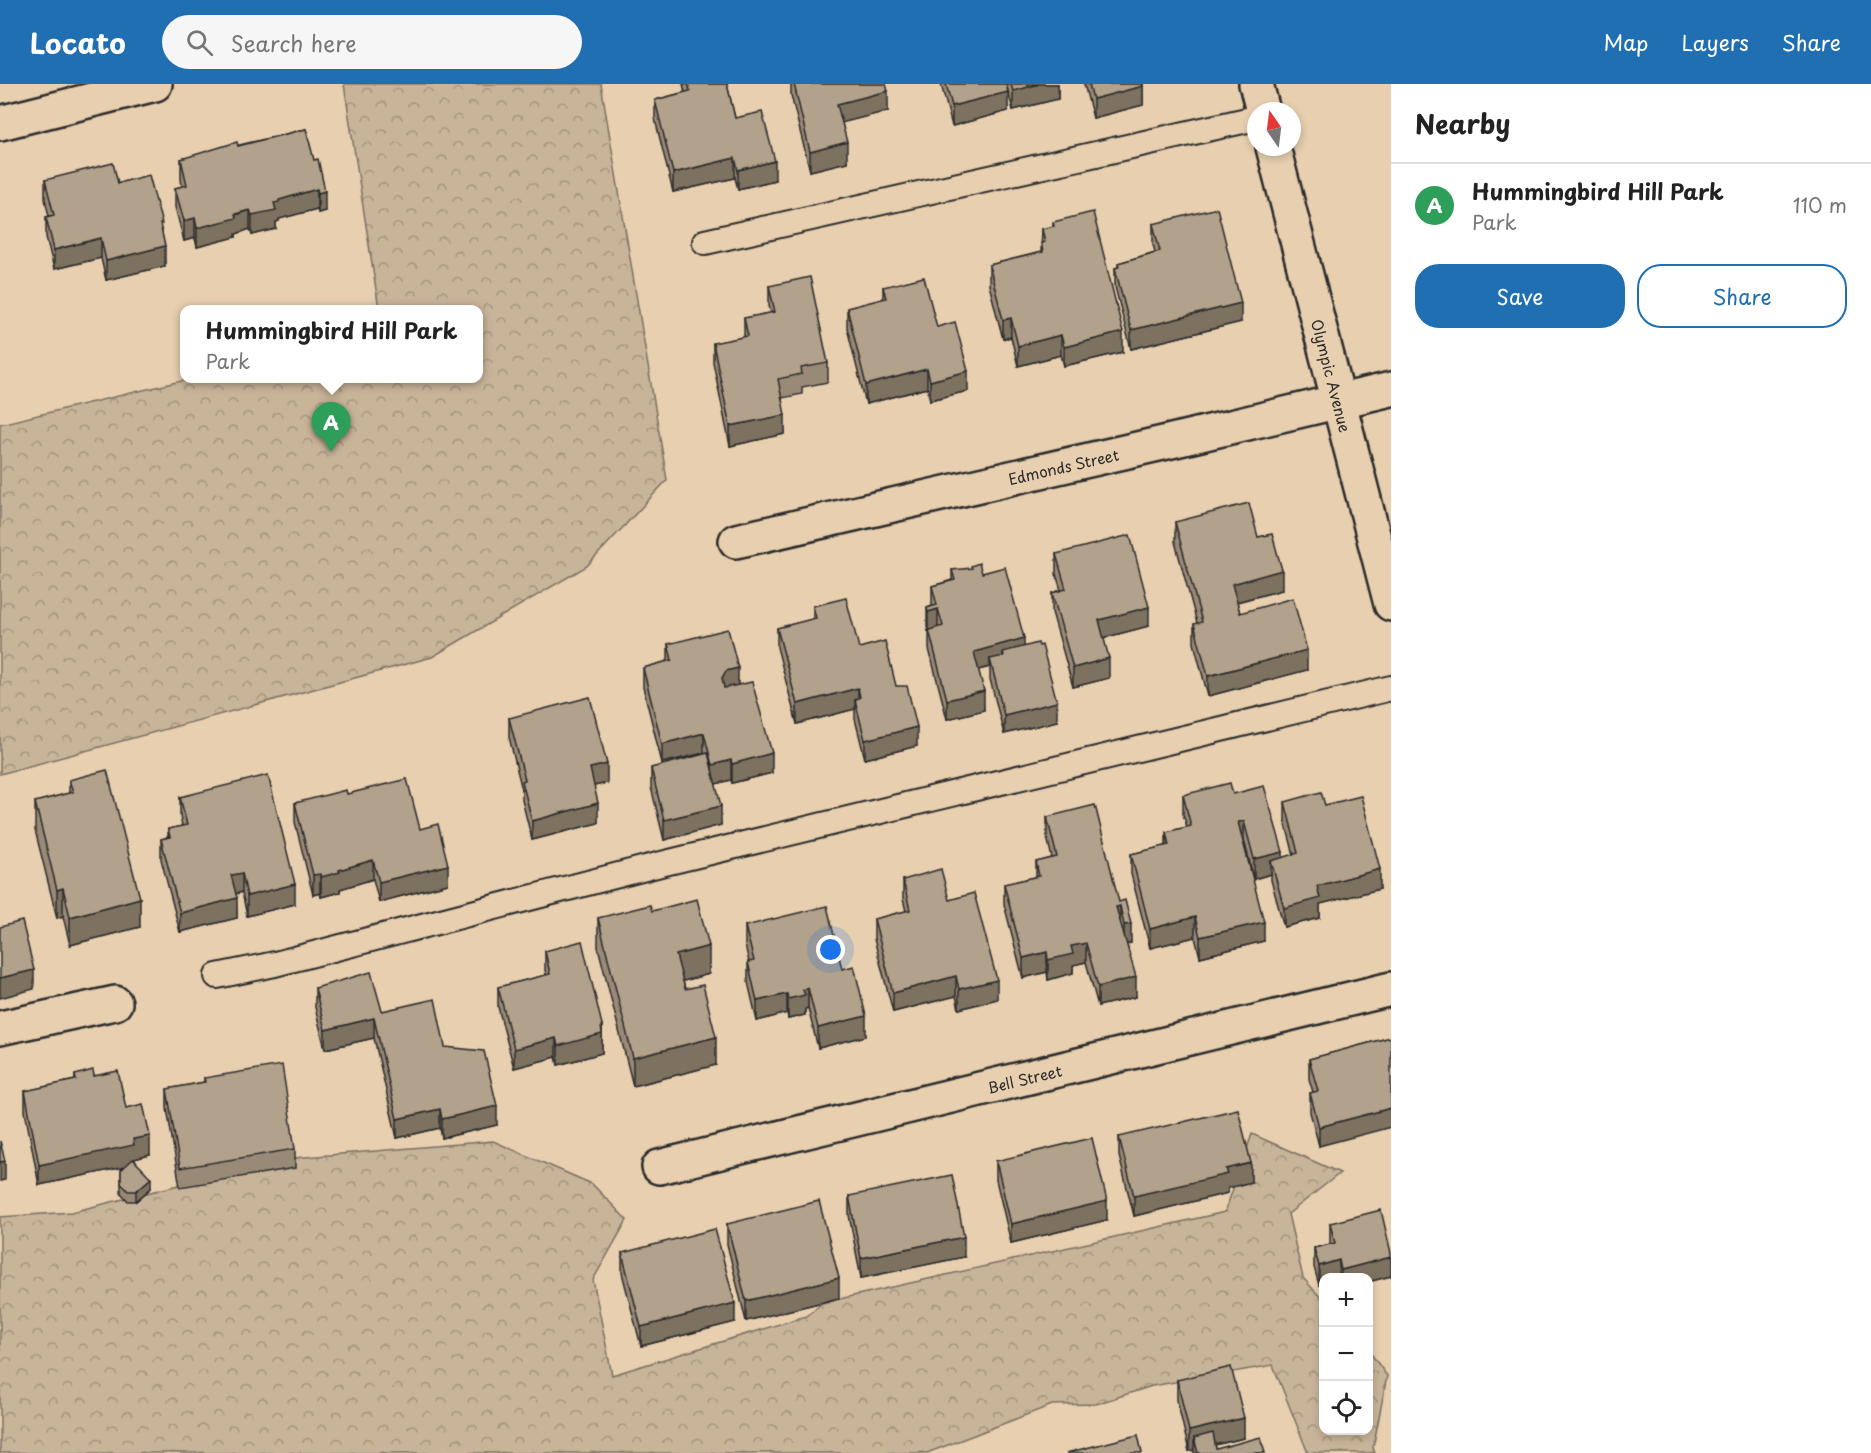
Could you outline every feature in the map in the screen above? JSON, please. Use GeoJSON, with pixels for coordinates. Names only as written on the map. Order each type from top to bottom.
{"type":"FeatureCollection","features":[{"type":"Feature","properties":{"kind":"street"},"geometry":{"type":"LineString","coordinates":[[0,123],[155,84]]}},
{"type":"Feature","properties":{"kind":"street"},"geometry":{"type":"LineString","coordinates":[[1256,84],[1261,102]]}},
{"type":"Feature","properties":{"kind":"street","name":"Olympic Avenue"},"geometry":{"type":"LineString","coordinates":[[1275,156],[1391,604]]}},
{"type":"Feature","properties":{"kind":"street","name":"Edmonds Street"},"geometry":{"type":"LineString","coordinates":[[736,541],[1391,389]]}},
{"type":"Feature","properties":{"kind":"street","name":"Bell Street"},"geometry":{"type":"LineString","coordinates":[[659,1167],[1391,989]]}},
{"type":"Feature","properties":{"kind":"street"},"geometry":{"type":"LineString","coordinates":[[0,1028],[115,1003]]}},
{"type":"Feature","properties":{"kind":"lane"},"geometry":{"type":"LineString","coordinates":[[705,242],[1247,120]]}},
{"type":"Feature","properties":{"kind":"lane"},"geometry":{"type":"LineString","coordinates":[[217,976],[275,964],[662,864],[1391,688]]}},
{"type":"Feature","properties":{"kind":"green space"},"geometry":{"type":"Polygon","coordinates":[[[344,84],[601,84],[667,480],[587,566],[432,657],[0,774],[0,424],[180,381],[483,383],[483,305],[378,305],[344,84]]]}},
{"type":"Feature","properties":{"kind":"green space"},"geometry":{"type":"Polygon","coordinates":[[[1252,1134],[1340,1173],[1288,1214],[1303,1278],[1319,1296],[1319,1435],[1373,1435],[1373,1357],[1387,1376],[1373,1448],[1375,1453],[1308,1453],[1273,1365],[1152,1386],[1096,1404],[1052,1405],[927,1453],[0,1453],[0,1217],[72,1212],[282,1159],[493,1141],[592,1184],[627,1220],[593,1280],[612,1375],[806,1316],[822,1303],[1225,1212],[1252,1134]]]}},
{"type":"Feature","properties":{"kind":"building"},"geometry":{"type":"Polygon","coordinates":[[[688,84],[727,84],[735,118],[762,112],[775,161],[738,170],[735,158],[673,173],[655,100],[690,91],[688,84]]]}},
{"type":"Feature","properties":{"kind":"building"},"geometry":{"type":"Polygon","coordinates":[[[794,84],[886,84],[888,91],[837,104],[847,142],[810,152],[794,84]]]}},
{"type":"Feature","properties":{"kind":"building"},"geometry":{"type":"Polygon","coordinates":[[[946,84],[1006,84],[1008,92],[952,106],[946,84]]]}},
{"type":"Feature","properties":{"kind":"building"},"geometry":{"type":"Polygon","coordinates":[[[1011,84],[1039,84],[1013,91],[1011,84]]]}},
{"type":"Feature","properties":{"kind":"building"},"geometry":{"type":"Polygon","coordinates":[[[1089,84],[1143,84],[1143,86],[1093,99],[1089,84]]]}},
{"type":"Feature","properties":{"kind":"building"},"geometry":{"type":"Polygon","coordinates":[[[306,129],[314,160],[318,159],[325,191],[318,193],[317,189],[279,200],[274,203],[276,210],[252,215],[250,210],[235,214],[236,218],[197,228],[195,218],[184,221],[175,188],[187,185],[181,159],[237,142],[238,146],[306,129]]]}},
{"type":"Feature","properties":{"kind":"building"},"geometry":{"type":"Polygon","coordinates":[[[113,163],[118,183],[149,175],[162,224],[160,224],[165,246],[106,261],[101,238],[54,250],[46,217],[54,215],[45,180],[113,163]]]}},
{"type":"Feature","properties":{"kind":"building"},"geometry":{"type":"Polygon","coordinates":[[[1217,208],[1241,303],[1131,330],[1115,268],[1119,267],[1118,263],[1160,251],[1153,224],[1217,208]]]}},
{"type":"Feature","properties":{"kind":"building"},"geometry":{"type":"Polygon","coordinates":[[[1093,212],[1123,332],[1064,347],[1061,335],[1018,346],[1011,318],[1003,320],[989,265],[1043,252],[1041,243],[1045,242],[1042,229],[1054,226],[1053,222],[1093,212]]]}},
{"type":"Feature","properties":{"kind":"building"},"geometry":{"type":"Polygon","coordinates":[[[810,277],[828,363],[801,368],[802,374],[778,379],[785,415],[730,426],[713,343],[748,336],[744,318],[775,312],[769,286],[810,277]]]}},
{"type":"Feature","properties":{"kind":"building"},"geometry":{"type":"Polygon","coordinates":[[[924,277],[937,327],[955,322],[968,371],[930,381],[927,369],[866,385],[847,308],[886,298],[883,287],[924,277]]]}},
{"type":"Feature","properties":{"kind":"building"},"geometry":{"type":"Polygon","coordinates":[[[1249,503],[1258,537],[1272,534],[1282,570],[1232,584],[1240,613],[1293,598],[1307,650],[1208,676],[1194,624],[1202,622],[1175,522],[1249,503]]]}},
{"type":"Feature","properties":{"kind":"building"},"geometry":{"type":"Polygon","coordinates":[[[1130,535],[1149,607],[1099,620],[1109,658],[1073,668],[1052,593],[1066,589],[1056,554],[1130,535]]]}},
{"type":"Feature","properties":{"kind":"building"},"geometry":{"type":"Polygon","coordinates":[[[979,563],[982,573],[1005,567],[1024,638],[974,652],[984,691],[947,700],[929,630],[943,626],[938,609],[928,612],[927,608],[937,605],[932,586],[955,580],[952,570],[972,568],[971,566],[979,563]]]}},
{"type":"Feature","properties":{"kind":"building"},"geometry":{"type":"Polygon","coordinates":[[[846,598],[859,648],[885,641],[896,686],[907,686],[917,727],[865,740],[855,700],[860,697],[858,688],[797,704],[777,628],[816,618],[813,606],[846,598]]]}},
{"type":"Feature","properties":{"kind":"building"},"geometry":{"type":"Polygon","coordinates":[[[728,629],[738,668],[726,671],[722,678],[724,688],[752,682],[772,753],[732,764],[731,760],[712,765],[704,733],[662,744],[643,668],[672,660],[668,644],[728,629]]]}},
{"type":"Feature","properties":{"kind":"building"},"geometry":{"type":"Polygon","coordinates":[[[1038,643],[1039,646],[1042,645],[1057,702],[1004,715],[990,659],[1004,656],[1003,652],[1038,643]]]}},
{"type":"Feature","properties":{"kind":"building"},"geometry":{"type":"Polygon","coordinates":[[[590,697],[607,764],[590,768],[598,803],[532,821],[522,781],[525,780],[509,718],[590,697]]]}},
{"type":"Feature","properties":{"kind":"building"},"geometry":{"type":"Polygon","coordinates":[[[708,753],[721,806],[664,820],[651,768],[708,753]]]}},
{"type":"Feature","properties":{"kind":"building"},"geometry":{"type":"Polygon","coordinates":[[[107,770],[140,898],[70,917],[63,888],[57,890],[35,802],[73,792],[69,780],[107,770]]]}},
{"type":"Feature","properties":{"kind":"building"},"geometry":{"type":"Polygon","coordinates":[[[268,775],[295,884],[247,896],[242,873],[231,875],[237,898],[180,913],[161,839],[170,837],[168,829],[187,825],[180,797],[268,775]]]}},
{"type":"Feature","properties":{"kind":"building"},"geometry":{"type":"Polygon","coordinates":[[[407,779],[420,829],[438,824],[448,865],[379,882],[373,860],[321,877],[320,874],[313,875],[295,803],[346,790],[347,794],[407,779]]]}},
{"type":"Feature","properties":{"kind":"building"},"geometry":{"type":"Polygon","coordinates":[[[1230,783],[1233,794],[1264,786],[1283,852],[1254,859],[1244,821],[1238,822],[1264,922],[1200,937],[1195,917],[1150,929],[1131,854],[1169,845],[1166,832],[1191,826],[1183,795],[1230,783]]]}},
{"type":"Feature","properties":{"kind":"building"},"geometry":{"type":"Polygon","coordinates":[[[1321,792],[1325,805],[1361,796],[1380,869],[1317,886],[1320,898],[1284,908],[1271,861],[1298,853],[1285,802],[1321,792]]]}},
{"type":"Feature","properties":{"kind":"building"},"geometry":{"type":"Polygon","coordinates":[[[1095,805],[1119,902],[1125,900],[1131,924],[1124,925],[1120,906],[1116,907],[1136,977],[1098,987],[1086,943],[1071,946],[1073,954],[1048,960],[1047,952],[1023,958],[1004,884],[1039,876],[1036,862],[1057,857],[1047,817],[1095,805]]]}},
{"type":"Feature","properties":{"kind":"building"},"geometry":{"type":"Polygon","coordinates":[[[941,869],[949,900],[974,893],[997,980],[959,989],[956,976],[893,993],[874,919],[910,910],[903,880],[941,869]]]}},
{"type":"Feature","properties":{"kind":"building"},"geometry":{"type":"Polygon","coordinates":[[[697,899],[709,946],[676,955],[685,989],[703,985],[716,1037],[633,1058],[598,918],[650,905],[652,911],[697,899]]]}},
{"type":"Feature","properties":{"kind":"building"},"geometry":{"type":"Polygon","coordinates":[[[827,906],[842,969],[854,966],[866,1016],[818,1028],[808,988],[803,990],[805,995],[788,999],[787,994],[757,1001],[748,962],[754,961],[745,926],[827,906]]]}},
{"type":"Feature","properties":{"kind":"building"},"geometry":{"type":"Polygon","coordinates":[[[22,921],[34,970],[0,978],[0,927],[22,921]]]}},
{"type":"Feature","properties":{"kind":"building"},"geometry":{"type":"Polygon","coordinates":[[[582,941],[602,1025],[602,1034],[558,1046],[556,1038],[514,1049],[498,987],[550,974],[545,951],[582,941]]]}},
{"type":"Feature","properties":{"kind":"building"},"geometry":{"type":"Polygon","coordinates":[[[371,972],[382,1011],[435,999],[445,1047],[484,1051],[497,1106],[442,1119],[440,1109],[397,1119],[374,1018],[325,1030],[315,988],[371,972]]]}},
{"type":"Feature","properties":{"kind":"building"},"geometry":{"type":"Polygon","coordinates":[[[1391,1037],[1391,1108],[1319,1127],[1310,1093],[1318,1091],[1309,1059],[1391,1037]]]}},
{"type":"Feature","properties":{"kind":"building"},"geometry":{"type":"Polygon","coordinates":[[[282,1065],[295,1149],[180,1168],[167,1089],[205,1082],[204,1078],[282,1065]]]}},
{"type":"Feature","properties":{"kind":"building"},"geometry":{"type":"Polygon","coordinates":[[[93,1070],[94,1076],[118,1071],[126,1108],[143,1104],[150,1136],[133,1139],[134,1145],[39,1165],[25,1091],[76,1080],[75,1075],[93,1070]]]}},
{"type":"Feature","properties":{"kind":"building"},"geometry":{"type":"Polygon","coordinates":[[[1238,1109],[1251,1163],[1226,1169],[1228,1174],[1134,1196],[1119,1137],[1238,1109]]]}},
{"type":"Feature","properties":{"kind":"building"},"geometry":{"type":"Polygon","coordinates":[[[1092,1138],[1107,1201],[1011,1224],[996,1161],[1092,1138]]]}},
{"type":"Feature","properties":{"kind":"building"},"geometry":{"type":"Polygon","coordinates":[[[0,1141],[5,1161],[0,1162],[0,1141]]]}},
{"type":"Feature","properties":{"kind":"building"},"geometry":{"type":"Polygon","coordinates":[[[133,1159],[151,1178],[136,1191],[128,1191],[121,1183],[121,1170],[133,1159]]]}},
{"type":"Feature","properties":{"kind":"building"},"geometry":{"type":"Polygon","coordinates":[[[952,1175],[964,1237],[861,1258],[849,1196],[952,1175]]]}},
{"type":"Feature","properties":{"kind":"building"},"geometry":{"type":"Polygon","coordinates":[[[819,1201],[839,1278],[746,1301],[727,1224],[819,1201]]]}},
{"type":"Feature","properties":{"kind":"building"},"geometry":{"type":"Polygon","coordinates":[[[1381,1210],[1391,1257],[1341,1270],[1339,1260],[1319,1266],[1314,1248],[1335,1243],[1330,1223],[1381,1210]]]}},
{"type":"Feature","properties":{"kind":"building"},"geometry":{"type":"Polygon","coordinates":[[[715,1229],[735,1303],[641,1327],[622,1253],[715,1229]]]}},
{"type":"Feature","properties":{"kind":"building"},"geometry":{"type":"Polygon","coordinates":[[[1231,1367],[1244,1418],[1189,1431],[1177,1380],[1231,1367]]]}},
{"type":"Feature","properties":{"kind":"building"},"geometry":{"type":"Polygon","coordinates":[[[1213,1433],[1216,1449],[1261,1437],[1265,1453],[1198,1453],[1194,1438],[1213,1433]]]}},
{"type":"Feature","properties":{"kind":"building"},"geometry":{"type":"Polygon","coordinates":[[[1138,1435],[1142,1453],[1066,1453],[1138,1435]]]}},
{"type":"Feature","properties":{"kind":"place","name":"Hummingbird Hill Park"},"geometry":{"type":"Point","coordinates":[331,452]}}]}
